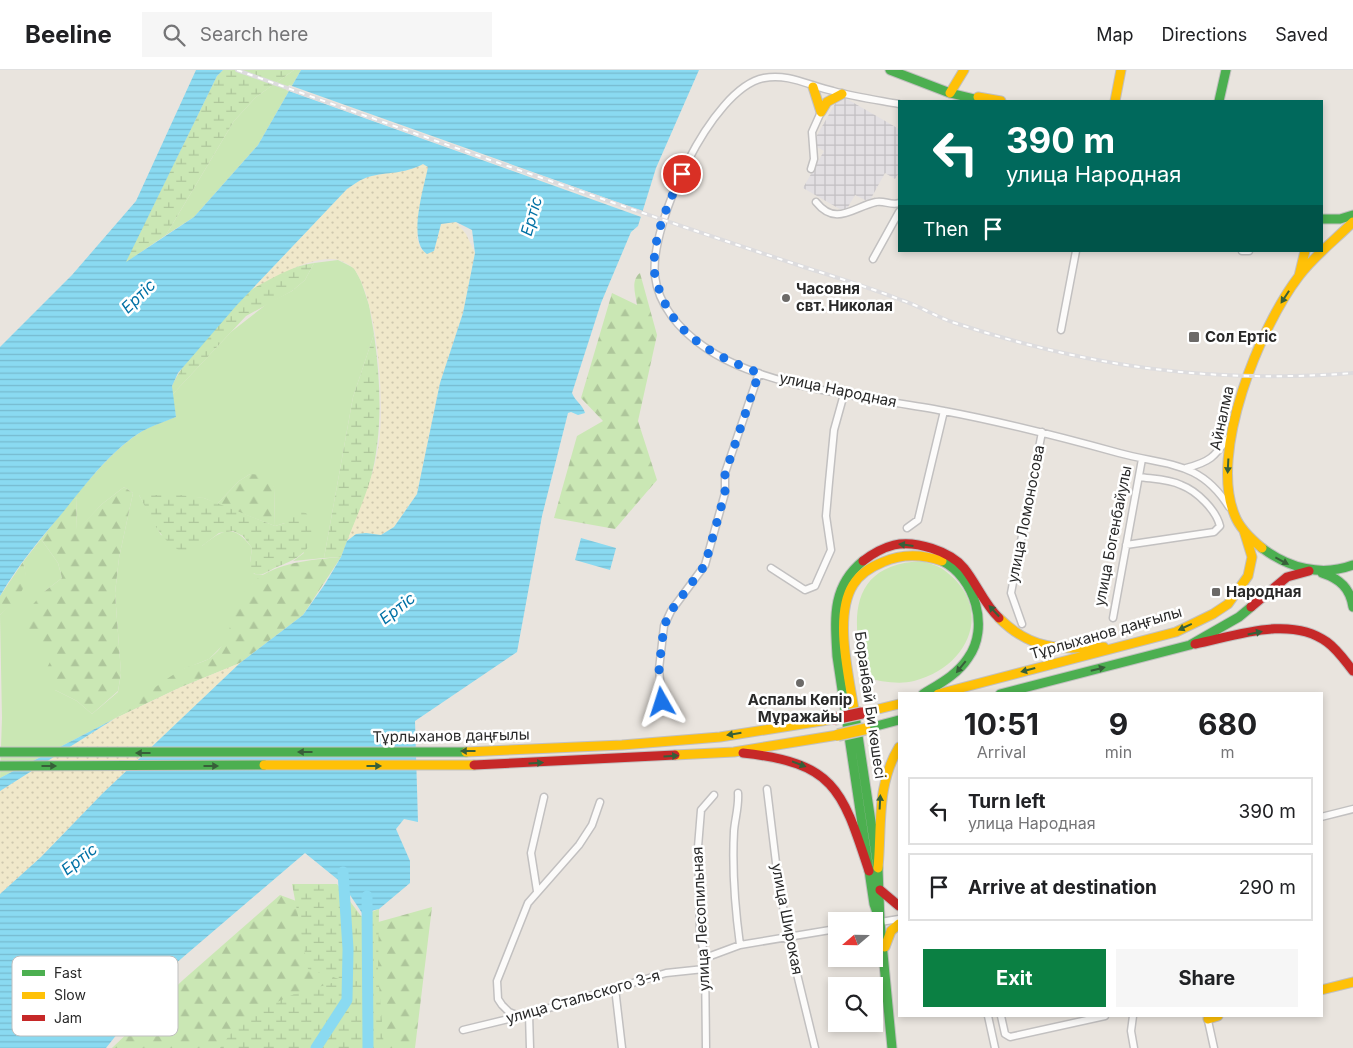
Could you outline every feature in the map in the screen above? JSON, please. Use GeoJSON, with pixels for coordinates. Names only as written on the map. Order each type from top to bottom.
{"type":"FeatureCollection","features":[{"type":"Feature","properties":{"kind":"main road"},"geometry":{"type":"LineString","coordinates":[[890,70],[948,97],[974,100]]}},
{"type":"Feature","properties":{"kind":"main road"},"geometry":{"type":"LineString","coordinates":[[948,97],[964,70]]}},
{"type":"Feature","properties":{"kind":"main road"},"geometry":{"type":"LineString","coordinates":[[1115,100],[1121,70]]}},
{"type":"Feature","properties":{"kind":"main road"},"geometry":{"type":"LineString","coordinates":[[1219,100],[1226,70]]}},
{"type":"Feature","properties":{"kind":"main road"},"geometry":{"type":"LineString","coordinates":[[812,86],[821,112]]}},
{"type":"Feature","properties":{"kind":"main road"},"geometry":{"type":"LineString","coordinates":[[821,112],[827,102],[842,94]]}},
{"type":"Feature","properties":{"kind":"main road"},"geometry":{"type":"LineString","coordinates":[[948,97],[988,100]]}},
{"type":"Feature","properties":{"kind":"main road"},"geometry":{"type":"LineString","coordinates":[[1323,219],[1340,220],[1353,216]]}},
{"type":"Feature","properties":{"kind":"main road","name":"Айналма"},"geometry":{"type":"LineString","coordinates":[[1353,222],[1299,276],[1280,304],[1254,356],[1240,396],[1227,471],[1233,514],[1244,531],[1285,563],[1312,571],[1337,570],[1353,565]]}},
{"type":"Feature","properties":{"kind":"main road"},"geometry":{"type":"LineString","coordinates":[[1299,276],[1306,252]]}},
{"type":"Feature","properties":{"kind":"main road","name":"Тұрлыханов даңғылы"},"geometry":{"type":"LineString","coordinates":[[946,692],[1176,632],[1228,604],[1248,576],[1252,557],[1244,531]]}},
{"type":"Feature","properties":{"kind":"main road","name":"Боранбай Би көшесі"},"geometry":{"type":"LineString","coordinates":[[875,912],[873,869],[838,656],[836,625],[838,597],[847,577],[866,557],[899,544],[930,548],[956,559],[962,572]]}},
{"type":"Feature","properties":{"kind":"main road"},"geometry":{"type":"LineString","coordinates":[[1312,571],[1338,578],[1347,587],[1353,607]]}},
{"type":"Feature","properties":{"kind":"main road","name":"Тұрлыханов даңғылы"},"geometry":{"type":"LineString","coordinates":[[1024,691],[1190,645],[1239,617],[1287,577],[1312,571]]}},
{"type":"Feature","properties":{"kind":"main road"},"geometry":{"type":"LineString","coordinates":[[962,572],[990,609],[1022,638],[1037,645],[1075,648],[1117,647]]}},
{"type":"Feature","properties":{"kind":"main road"},"geometry":{"type":"LineString","coordinates":[[926,692],[953,677],[972,653],[979,629],[976,606],[962,572]]}},
{"type":"Feature","properties":{"kind":"main road"},"geometry":{"type":"LineString","coordinates":[[1190,645],[1275,629],[1296,630],[1322,638],[1339,653],[1353,671]]}},
{"type":"Feature","properties":{"kind":"main road","name":"Тұрлыханов даңғылы"},"geometry":{"type":"LineString","coordinates":[[0,752],[500,752],[720,737],[834,719],[898,704]]}},
{"type":"Feature","properties":{"kind":"main road","name":"Тұрлыханов даңғылы"},"geometry":{"type":"LineString","coordinates":[[0,766],[473,766],[734,752],[838,735],[898,720]]}},
{"type":"Feature","properties":{"kind":"main road"},"geometry":{"type":"LineString","coordinates":[[873,869],[884,775],[892,756],[898,748]]}},
{"type":"Feature","properties":{"kind":"main road"},"geometry":{"type":"LineString","coordinates":[[734,752],[798,762],[819,773],[834,789],[850,814],[873,869]]}},
{"type":"Feature","properties":{"kind":"main road","name":"Боранбай Би көшесі"},"geometry":{"type":"LineString","coordinates":[[873,869],[880,890],[878,912]]}},
{"type":"Feature","properties":{"kind":"main road"},"geometry":{"type":"LineString","coordinates":[[880,890],[898,905]]}},
{"type":"Feature","properties":{"kind":"main road"},"geometry":{"type":"LineString","coordinates":[[883,957],[886,940],[898,925]]}},
{"type":"Feature","properties":{"kind":"main road","name":"Боранбай Би көшесі"},"geometry":{"type":"LineString","coordinates":[[883,957],[892,1048]]}},
{"type":"Feature","properties":{"kind":"main road"},"geometry":{"type":"LineString","coordinates":[[1323,990],[1353,982]]}},
{"type":"Feature","properties":{"kind":"street","name":"улица Народная"},"geometry":{"type":"LineString","coordinates":[[898,104],[842,94],[785,76],[761,78],[743,88],[718,114],[697,142],[660,228],[655,276],[671,316],[687,334],[706,348],[727,361],[759,373],[844,394],[944,411],[1042,432],[1142,459],[1186,468],[1202,476],[1213,485],[1233,514]]}},
{"type":"Feature","properties":{"kind":"street"},"geometry":{"type":"LineString","coordinates":[[811,169],[814,159],[812,132],[821,112]]}},
{"type":"Feature","properties":{"kind":"street"},"geometry":{"type":"LineString","coordinates":[[816,202],[824,210],[836,215],[876,202],[894,205],[898,203]]}},
{"type":"Feature","properties":{"kind":"street"},"geometry":{"type":"LineString","coordinates":[[873,259],[898,214]]}},
{"type":"Feature","properties":{"kind":"street"},"geometry":{"type":"LineString","coordinates":[[1061,330],[1076,252]]}},
{"type":"Feature","properties":{"kind":"street"},"geometry":{"type":"LineString","coordinates":[[662,702],[659,668],[664,626],[671,611],[705,565],[725,493],[725,474],[759,373]]}},
{"type":"Feature","properties":{"kind":"street"},"geometry":{"type":"LineString","coordinates":[[771,568],[805,590],[815,586],[831,550],[826,516],[834,430],[844,394]]}},
{"type":"Feature","properties":{"kind":"street"},"geometry":{"type":"LineString","coordinates":[[907,528],[918,520],[944,411]]}},
{"type":"Feature","properties":{"kind":"street"},"geometry":{"type":"LineString","coordinates":[[1186,468],[1204,463],[1215,457],[1233,430]]}},
{"type":"Feature","properties":{"kind":"street","name":"улица Ломоносова"},"geometry":{"type":"LineString","coordinates":[[1022,624],[1011,593],[1042,432]]}},
{"type":"Feature","properties":{"kind":"street","name":"улица Богенбайулы"},"geometry":{"type":"LineString","coordinates":[[1113,618],[1142,459]]}},
{"type":"Feature","properties":{"kind":"street"},"geometry":{"type":"LineString","coordinates":[[1126,545],[1214,532],[1220,526],[1213,511],[1195,493],[1181,484],[1139,477]]}},
{"type":"Feature","properties":{"kind":"street","name":"улица Широкая"},"geometry":{"type":"LineString","coordinates":[[767,789],[788,937],[815,1048]]}},
{"type":"Feature","properties":{"kind":"street"},"geometry":{"type":"LineString","coordinates":[[738,793],[739,806],[734,830],[736,921],[740,945]]}},
{"type":"Feature","properties":{"kind":"street","name":"улица Лесопильная"},"geometry":{"type":"LineString","coordinates":[[706,1048],[705,958],[700,934],[698,830],[703,806],[714,795]]}},
{"type":"Feature","properties":{"kind":"street"},"geometry":{"type":"LineString","coordinates":[[537,890],[530,853],[544,797]]}},
{"type":"Feature","properties":{"kind":"street"},"geometry":{"type":"LineString","coordinates":[[519,1016],[508,1012],[502,1005],[498,998],[497,981],[528,903],[537,890],[579,845],[592,826],[600,802]]}},
{"type":"Feature","properties":{"kind":"street"},"geometry":{"type":"LineString","coordinates":[[1323,816],[1353,809]]}},
{"type":"Feature","properties":{"kind":"street"},"geometry":{"type":"LineString","coordinates":[[883,921],[898,919]]}},
{"type":"Feature","properties":{"kind":"street"},"geometry":{"type":"LineString","coordinates":[[705,958],[740,945],[828,930]]}},
{"type":"Feature","properties":{"kind":"street","name":"улица Стальского 3-я"},"geometry":{"type":"LineString","coordinates":[[463,1030],[529,1014],[666,973],[704,968]]}},
{"type":"Feature","properties":{"kind":"street"},"geometry":{"type":"LineString","coordinates":[[615,988],[622,1048]]}},
{"type":"Feature","properties":{"kind":"street"},"geometry":{"type":"LineString","coordinates":[[529,1014],[530,1048]]}},
{"type":"Feature","properties":{"kind":"street"},"geometry":{"type":"LineString","coordinates":[[988,1017],[994,1048]]}},
{"type":"Feature","properties":{"kind":"street"},"geometry":{"type":"LineString","coordinates":[[1001,1017],[1006,1034],[1010,1037],[1100,1017]]}},
{"type":"Feature","properties":{"kind":"street"},"geometry":{"type":"LineString","coordinates":[[1133,1017],[1131,1031],[1134,1048]]}},
{"type":"Feature","properties":{"kind":"street"},"geometry":{"type":"LineString","coordinates":[[1211,1017],[1214,1048]]}},
{"type":"Feature","properties":{"kind":"shaded area"},"geometry":{"type":"Polygon","coordinates":[[[840,95],[898,128],[898,174],[895,179],[885,173],[869,202],[855,195],[845,212],[803,188],[824,151],[812,144],[840,95]]]}},
{"type":"Feature","properties":{"kind":"green space"},"geometry":{"type":"Polygon","coordinates":[[[223,70],[294,70],[256,97],[234,121],[166,235],[125,263],[217,76],[223,70]]]}},
{"type":"Feature","properties":{"kind":"green space"},"geometry":{"type":"Polygon","coordinates":[[[294,70],[301,70],[258,145],[194,217],[166,235],[234,121],[256,97],[294,70]]]}},
{"type":"Feature","properties":{"kind":"green space"},"geometry":{"type":"Polygon","coordinates":[[[338,260],[354,268],[361,281],[369,305],[374,334],[353,397],[324,558],[293,561],[304,553],[285,523],[275,526],[274,487],[250,474],[239,481],[217,504],[204,498],[139,495],[161,535],[202,546],[222,533],[234,532],[246,540],[252,548],[250,562],[254,574],[265,575],[252,584],[225,643],[209,659],[184,669],[114,719],[0,778],[2,718],[0,615],[16,597],[23,585],[25,570],[23,562],[41,539],[58,563],[62,578],[45,591],[55,652],[55,690],[77,701],[92,714],[118,692],[121,673],[115,593],[119,558],[133,493],[124,487],[102,504],[77,531],[76,495],[107,460],[134,436],[176,417],[172,395],[231,332],[268,303],[292,291],[305,280],[314,263],[338,260]]]}},
{"type":"Feature","properties":{"kind":"green space"},"geometry":{"type":"Polygon","coordinates":[[[314,263],[305,280],[292,291],[246,316],[172,395],[172,385],[186,362],[243,297],[273,276],[289,269],[314,263]]]}},
{"type":"Feature","properties":{"kind":"green space"},"geometry":{"type":"Polygon","coordinates":[[[640,273],[657,335],[638,421],[657,480],[615,529],[554,518],[577,436],[603,421],[581,398],[612,293],[637,305],[634,284],[640,273]]]}},
{"type":"Feature","properties":{"kind":"green space"},"geometry":{"type":"Polygon","coordinates":[[[374,334],[380,409],[377,445],[370,482],[341,557],[324,558],[353,397],[374,334]]]}},
{"type":"Feature","properties":{"kind":"green space"},"geometry":{"type":"Polygon","coordinates":[[[250,474],[263,475],[271,480],[274,487],[275,526],[217,504],[239,481],[250,474]]]}},
{"type":"Feature","properties":{"kind":"green space"},"geometry":{"type":"Polygon","coordinates":[[[124,487],[133,493],[119,558],[115,593],[121,673],[118,691],[92,714],[77,701],[55,690],[44,674],[55,652],[26,642],[26,612],[45,591],[62,578],[58,563],[41,539],[76,495],[77,530],[102,504],[124,487]]]}},
{"type":"Feature","properties":{"kind":"green space"},"geometry":{"type":"Polygon","coordinates":[[[139,495],[180,495],[204,498],[275,526],[285,523],[289,511],[297,508],[307,514],[312,531],[311,540],[305,551],[295,559],[263,574],[253,573],[249,570],[252,548],[243,536],[233,531],[219,533],[202,546],[185,553],[176,549],[163,536],[139,495]]]}},
{"type":"Feature","properties":{"kind":"green space"},"geometry":{"type":"Polygon","coordinates":[[[341,557],[303,615],[240,663],[179,688],[114,719],[176,673],[207,660],[215,654],[226,638],[241,597],[251,584],[263,575],[277,568],[293,564],[341,557]]]}},
{"type":"Feature","properties":{"kind":"green space"},"geometry":{"type":"Polygon","coordinates":[[[923,561],[944,570],[960,585],[969,601],[972,618],[969,634],[962,649],[949,663],[933,674],[914,681],[896,683],[865,678],[857,636],[857,616],[860,599],[868,584],[880,572],[898,565],[923,561]]]}},
{"type":"Feature","properties":{"kind":"green space"},"geometry":{"type":"Polygon","coordinates":[[[23,562],[26,579],[24,586],[17,598],[0,615],[0,596],[23,562]]]}},
{"type":"Feature","properties":{"kind":"green space"},"geometry":{"type":"Polygon","coordinates":[[[292,884],[337,884],[361,916],[379,909],[378,972],[384,1048],[220,1048],[241,1019],[292,995],[342,980],[308,969],[292,884]]]}},
{"type":"Feature","properties":{"kind":"green space"},"geometry":{"type":"Polygon","coordinates":[[[280,895],[364,926],[432,907],[415,1048],[112,1048],[125,1036],[178,1036],[178,985],[280,895]]]}},
{"type":"Feature","properties":{"kind":"sand"},"geometry":{"type":"Polygon","coordinates":[[[423,164],[428,167],[417,238],[421,250],[434,251],[441,224],[456,222],[466,234],[475,253],[463,313],[440,383],[417,494],[394,527],[381,535],[361,534],[347,541],[372,475],[380,433],[380,373],[374,325],[363,285],[352,267],[339,260],[329,259],[318,260],[294,268],[251,290],[347,189],[368,177],[402,171],[423,164]]]}},
{"type":"Feature","properties":{"kind":"sand"},"geometry":{"type":"Polygon","coordinates":[[[240,663],[102,794],[41,857],[0,894],[0,791],[114,719],[179,688],[240,663]]]}},
{"type":"Feature","properties":{"kind":"water","name":"Ертіс"},"geometry":{"type":"Polygon","coordinates":[[[196,70],[223,70],[217,76],[126,262],[194,217],[258,145],[301,70],[699,70],[656,168],[638,226],[631,232],[601,303],[572,393],[585,413],[578,415],[571,412],[568,413],[542,516],[517,652],[415,721],[418,822],[404,819],[396,829],[410,861],[410,883],[379,909],[362,913],[342,883],[305,853],[178,961],[178,956],[12,956],[12,1036],[116,1036],[106,1048],[0,1048],[0,894],[41,857],[102,794],[240,663],[303,615],[325,584],[341,557],[347,541],[356,534],[381,535],[394,527],[417,494],[440,383],[463,313],[475,253],[472,230],[456,222],[441,224],[434,251],[427,254],[421,248],[418,238],[418,214],[428,167],[423,164],[408,170],[368,177],[347,189],[236,306],[178,373],[172,386],[176,417],[137,434],[104,463],[30,552],[0,596],[0,347],[72,275],[136,201],[196,70]]]}},
{"type":"Feature","properties":{"kind":"water"},"geometry":{"type":"Polygon","coordinates":[[[581,538],[616,548],[610,570],[575,560],[581,538]]]}},
{"type":"Feature","properties":{"kind":"water"},"geometry":{"type":"Polygon","coordinates":[[[114,719],[0,791],[0,778],[114,719]]]}},
{"type":"Feature","properties":{"kind":"pier"},"geometry":{"type":"Polygon","coordinates":[[[289,85],[645,212],[644,218],[286,90],[289,85]]]}},
{"type":"Feature","properties":{"kind":"waterway"},"geometry":{"type":"LineString","coordinates":[[316,1048],[347,1000],[348,949],[343,872]]}},
{"type":"Feature","properties":{"kind":"waterway"},"geometry":{"type":"LineString","coordinates":[[367,896],[368,1048]]}},
{"type":"Feature","properties":{"kind":"railway"},"geometry":{"type":"LineString","coordinates":[[237,70],[730,243],[908,302],[948,321],[1005,338],[1103,361],[1151,369],[1200,374],[1301,376],[1353,373]]}},
{"type":"Feature","properties":{"kind":"traffic: fast"},"geometry":{"type":"LineString","coordinates":[[890,70],[950,93],[979,100]]}},
{"type":"Feature","properties":{"kind":"traffic: fast"},"geometry":{"type":"LineString","coordinates":[[1219,100],[1226,70]]}},
{"type":"Feature","properties":{"kind":"traffic: fast"},"geometry":{"type":"LineString","coordinates":[[1323,219],[1340,219],[1353,215]]}},
{"type":"Feature","properties":{"kind":"traffic: fast"},"geometry":{"type":"LineString","coordinates":[[1262,548],[1283,561],[1306,568],[1329,570],[1353,565]]}},
{"type":"Feature","properties":{"kind":"traffic: fast"},"geometry":{"type":"LineString","coordinates":[[863,561],[845,582],[840,593],[837,604],[836,642],[874,904],[877,912]]}},
{"type":"Feature","properties":{"kind":"traffic: fast"},"geometry":{"type":"LineString","coordinates":[[926,692],[947,679],[964,664],[975,646],[978,632],[976,604],[971,591],[963,579],[942,561]]}},
{"type":"Feature","properties":{"kind":"traffic: fast"},"geometry":{"type":"LineString","coordinates":[[1322,573],[1339,581],[1347,589],[1353,607]]}},
{"type":"Feature","properties":{"kind":"traffic: fast"},"geometry":{"type":"LineString","coordinates":[[1008,692],[1190,645],[1239,617],[1251,607]]}},
{"type":"Feature","properties":{"kind":"traffic: fast"},"geometry":{"type":"LineString","coordinates":[[855,716],[878,868],[880,922],[892,1048]]}},
{"type":"Feature","properties":{"kind":"traffic: fast"},"geometry":{"type":"LineString","coordinates":[[865,729],[898,720]]}},
{"type":"Feature","properties":{"kind":"traffic: fast"},"geometry":{"type":"LineString","coordinates":[[0,752],[466,752]]}},
{"type":"Feature","properties":{"kind":"traffic: fast"},"geometry":{"type":"LineString","coordinates":[[0,766],[264,765]]}},
{"type":"Feature","properties":{"kind":"traffic: slow"},"geometry":{"type":"LineString","coordinates":[[950,93],[964,70]]}},
{"type":"Feature","properties":{"kind":"traffic: slow"},"geometry":{"type":"LineString","coordinates":[[1115,100],[1121,70]]}},
{"type":"Feature","properties":{"kind":"traffic: slow"},"geometry":{"type":"LineString","coordinates":[[813,87],[821,112]]}},
{"type":"Feature","properties":{"kind":"traffic: slow"},"geometry":{"type":"LineString","coordinates":[[821,112],[827,102],[842,94]]}},
{"type":"Feature","properties":{"kind":"traffic: slow"},"geometry":{"type":"LineString","coordinates":[[978,97],[995,100]]}},
{"type":"Feature","properties":{"kind":"traffic: slow"},"geometry":{"type":"LineString","coordinates":[[1323,251],[1353,222]]}},
{"type":"Feature","properties":{"kind":"traffic: slow"},"geometry":{"type":"LineString","coordinates":[[1299,276],[1305,252]]}},
{"type":"Feature","properties":{"kind":"traffic: slow"},"geometry":{"type":"LineString","coordinates":[[1262,548],[1246,534],[1237,521],[1228,490],[1228,459],[1233,426],[1254,358],[1269,326],[1284,298],[1299,276],[1322,252]]}},
{"type":"Feature","properties":{"kind":"traffic: slow"},"geometry":{"type":"LineString","coordinates":[[946,692],[1176,632],[1213,614],[1228,604],[1248,576],[1252,557],[1244,531]]}},
{"type":"Feature","properties":{"kind":"traffic: slow"},"geometry":{"type":"LineString","coordinates":[[855,716],[847,667],[844,631],[844,614],[847,598],[853,585],[870,568],[890,559],[920,556],[942,561]]}},
{"type":"Feature","properties":{"kind":"traffic: slow"},"geometry":{"type":"LineString","coordinates":[[999,618],[1023,637],[1047,646],[1074,648],[1104,647]]}},
{"type":"Feature","properties":{"kind":"traffic: slow"},"geometry":{"type":"LineString","coordinates":[[862,713],[898,704]]}},
{"type":"Feature","properties":{"kind":"traffic: slow"},"geometry":{"type":"LineString","coordinates":[[466,752],[622,745],[720,737],[834,719]]}},
{"type":"Feature","properties":{"kind":"traffic: slow"},"geometry":{"type":"LineString","coordinates":[[838,735],[865,729]]}},
{"type":"Feature","properties":{"kind":"traffic: slow"},"geometry":{"type":"LineString","coordinates":[[675,755],[734,752],[838,735]]}},
{"type":"Feature","properties":{"kind":"traffic: slow"},"geometry":{"type":"LineString","coordinates":[[878,868],[883,791],[892,761],[898,749]]}},
{"type":"Feature","properties":{"kind":"traffic: slow"},"geometry":{"type":"LineString","coordinates":[[264,765],[474,765]]}},
{"type":"Feature","properties":{"kind":"traffic: slow"},"geometry":{"type":"LineString","coordinates":[[885,947],[891,931],[898,925]]}},
{"type":"Feature","properties":{"kind":"traffic: slow"},"geometry":{"type":"LineString","coordinates":[[1323,990],[1353,982]]}},
{"type":"Feature","properties":{"kind":"traffic: slow"},"geometry":{"type":"LineString","coordinates":[[1208,1019],[1215,1017]]}},
{"type":"Feature","properties":{"kind":"traffic: jam"},"geometry":{"type":"LineString","coordinates":[[863,561],[881,550],[894,545],[912,544],[932,548],[950,557],[964,568],[989,607],[999,618]]}},
{"type":"Feature","properties":{"kind":"traffic: jam"},"geometry":{"type":"LineString","coordinates":[[1251,607],[1287,577],[1309,571]]}},
{"type":"Feature","properties":{"kind":"traffic: jam"},"geometry":{"type":"LineString","coordinates":[[1195,644],[1262,630],[1296,630],[1312,634],[1327,642],[1338,652],[1353,671]]}},
{"type":"Feature","properties":{"kind":"traffic: jam"},"geometry":{"type":"LineString","coordinates":[[834,719],[862,713]]}},
{"type":"Feature","properties":{"kind":"traffic: jam"},"geometry":{"type":"LineString","coordinates":[[743,753],[798,764],[816,773],[830,785],[842,800],[851,819],[869,871]]}},
{"type":"Feature","properties":{"kind":"traffic: jam"},"geometry":{"type":"LineString","coordinates":[[474,765],[675,755]]}},
{"type":"Feature","properties":{"kind":"traffic: jam"},"geometry":{"type":"LineString","coordinates":[[880,890],[898,905]]}},
{"type":"Feature","properties":{"kind":"place","name":"Часовня свт. Николая"},"geometry":{"type":"Point","coordinates":[786,298]}},
{"type":"Feature","properties":{"kind":"place","name":"Сол Ертіс"},"geometry":{"type":"Point","coordinates":[1194,337]}},
{"type":"Feature","properties":{"kind":"place","name":"Народная"},"geometry":{"type":"Point","coordinates":[1216,592]}},
{"type":"Feature","properties":{"kind":"place","name":"Аспалы Көпір Мұражайы"},"geometry":{"type":"Point","coordinates":[800,683]}},
{"type":"Feature","properties":{"kind":"route"},"geometry":{"type":"LineString","coordinates":[[662,702],[659,668],[664,626],[678,600],[701,574],[705,565],[725,493],[725,474],[759,373],[727,361],[687,334],[671,316],[663,298],[655,276],[656,253],[660,228],[682,174]]}}]}
